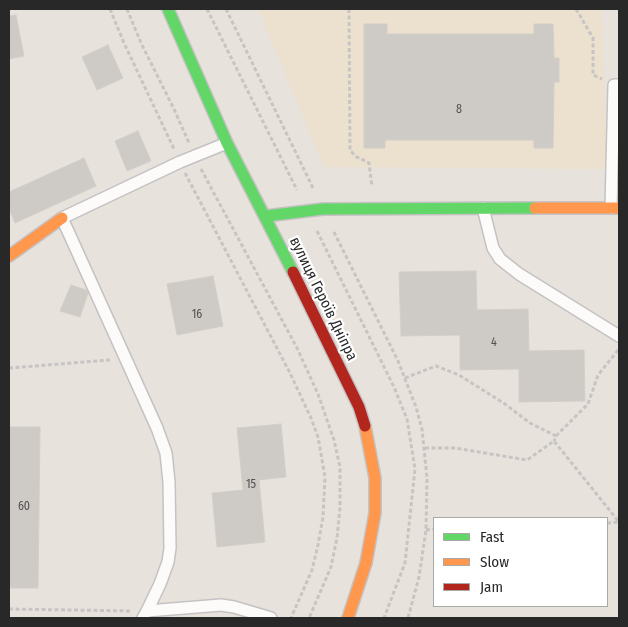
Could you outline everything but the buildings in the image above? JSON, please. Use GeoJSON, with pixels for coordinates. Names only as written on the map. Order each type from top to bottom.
{"type":"FeatureCollection","features":[{"type":"Feature","properties":{"kind":"street","name":"вулиця Героїв Дніпра"},"geometry":{"type":"LineString","coordinates":[[168,9],[228,143],[327,339],[359,408],[373,465],[375,492],[374,526],[361,580],[348,618]]}},
{"type":"Feature","properties":{"kind":"street"},"geometry":{"type":"LineString","coordinates":[[266,216],[323,209],[615,208]]}},
{"type":"Feature","properties":{"kind":"street"},"geometry":{"type":"LineString","coordinates":[[9,256],[62,218]]}},
{"type":"Feature","properties":{"kind":"lane"},"geometry":{"type":"LineString","coordinates":[[615,208],[616,85]]}},
{"type":"Feature","properties":{"kind":"lane"},"geometry":{"type":"LineString","coordinates":[[145,614],[160,584],[168,562],[170,548],[168,466],[163,442],[62,218],[180,162],[228,143]]}},
{"type":"Feature","properties":{"kind":"lane"},"geometry":{"type":"LineString","coordinates":[[483,208],[493,248],[504,264],[619,336]]}},
{"type":"Feature","properties":{"kind":"lane"},"geometry":{"type":"LineString","coordinates":[[145,614],[221,605],[271,618]]}},
{"type":"Feature","properties":{"kind":"path"},"geometry":{"type":"LineString","coordinates":[[110,9],[180,162],[290,373],[318,437],[324,477],[323,517],[312,570],[291,618]]}},
{"type":"Feature","properties":{"kind":"path"},"geometry":{"type":"LineString","coordinates":[[126,9],[141,44],[174,109],[194,156],[297,348],[318,394],[334,440],[340,468],[340,508],[337,538],[331,567],[309,618]]}},
{"type":"Feature","properties":{"kind":"path"},"geometry":{"type":"LineString","coordinates":[[207,9],[307,211]]}},
{"type":"Feature","properties":{"kind":"path"},"geometry":{"type":"LineString","coordinates":[[226,9],[377,318],[405,378],[419,417],[425,448],[428,495],[426,530],[419,577],[408,618]]}},
{"type":"Feature","properties":{"kind":"path"},"geometry":{"type":"LineString","coordinates":[[349,9],[350,150],[355,156],[369,163],[372,209]]}},
{"type":"Feature","properties":{"kind":"path"},"geometry":{"type":"LineString","coordinates":[[576,9],[593,38],[593,75],[616,85]]}},
{"type":"Feature","properties":{"kind":"path"},"geometry":{"type":"LineString","coordinates":[[425,448],[455,448],[526,460],[554,441],[556,436],[588,404],[598,374],[619,349]]}},
{"type":"Feature","properties":{"kind":"path"},"geometry":{"type":"LineString","coordinates":[[9,368],[124,358]]}},
{"type":"Feature","properties":{"kind":"path"},"geometry":{"type":"LineString","coordinates":[[405,378],[436,366],[459,375],[505,404],[530,423],[556,436]]}},
{"type":"Feature","properties":{"kind":"path"},"geometry":{"type":"LineString","coordinates":[[554,441],[619,522],[608,523]]}},
{"type":"Feature","properties":{"kind":"path"},"geometry":{"type":"LineString","coordinates":[[426,530],[433,529]]}},
{"type":"Feature","properties":{"kind":"path"},"geometry":{"type":"LineString","coordinates":[[9,609],[145,614]]}},
{"type":"Feature","properties":{"kind":"shaded area"},"geometry":{"type":"Polygon","coordinates":[[[258,9],[602,9],[607,169],[324,167],[258,9]]]}},
{"type":"Feature","properties":{"kind":"traffic: fast"},"geometry":{"type":"LineString","coordinates":[[168,9],[227,143],[293,272]]}},
{"type":"Feature","properties":{"kind":"traffic: fast"},"geometry":{"type":"LineString","coordinates":[[266,216],[323,209],[535,208]]}},
{"type":"Feature","properties":{"kind":"traffic: slow"},"geometry":{"type":"LineString","coordinates":[[535,208],[619,208]]}},
{"type":"Feature","properties":{"kind":"traffic: slow"},"geometry":{"type":"LineString","coordinates":[[9,256],[62,218]]}},
{"type":"Feature","properties":{"kind":"traffic: slow"},"geometry":{"type":"LineString","coordinates":[[348,618],[366,563],[375,513],[375,478],[365,426]]}},
{"type":"Feature","properties":{"kind":"traffic: jam"},"geometry":{"type":"LineString","coordinates":[[293,272],[359,407],[365,426]]}}]}
